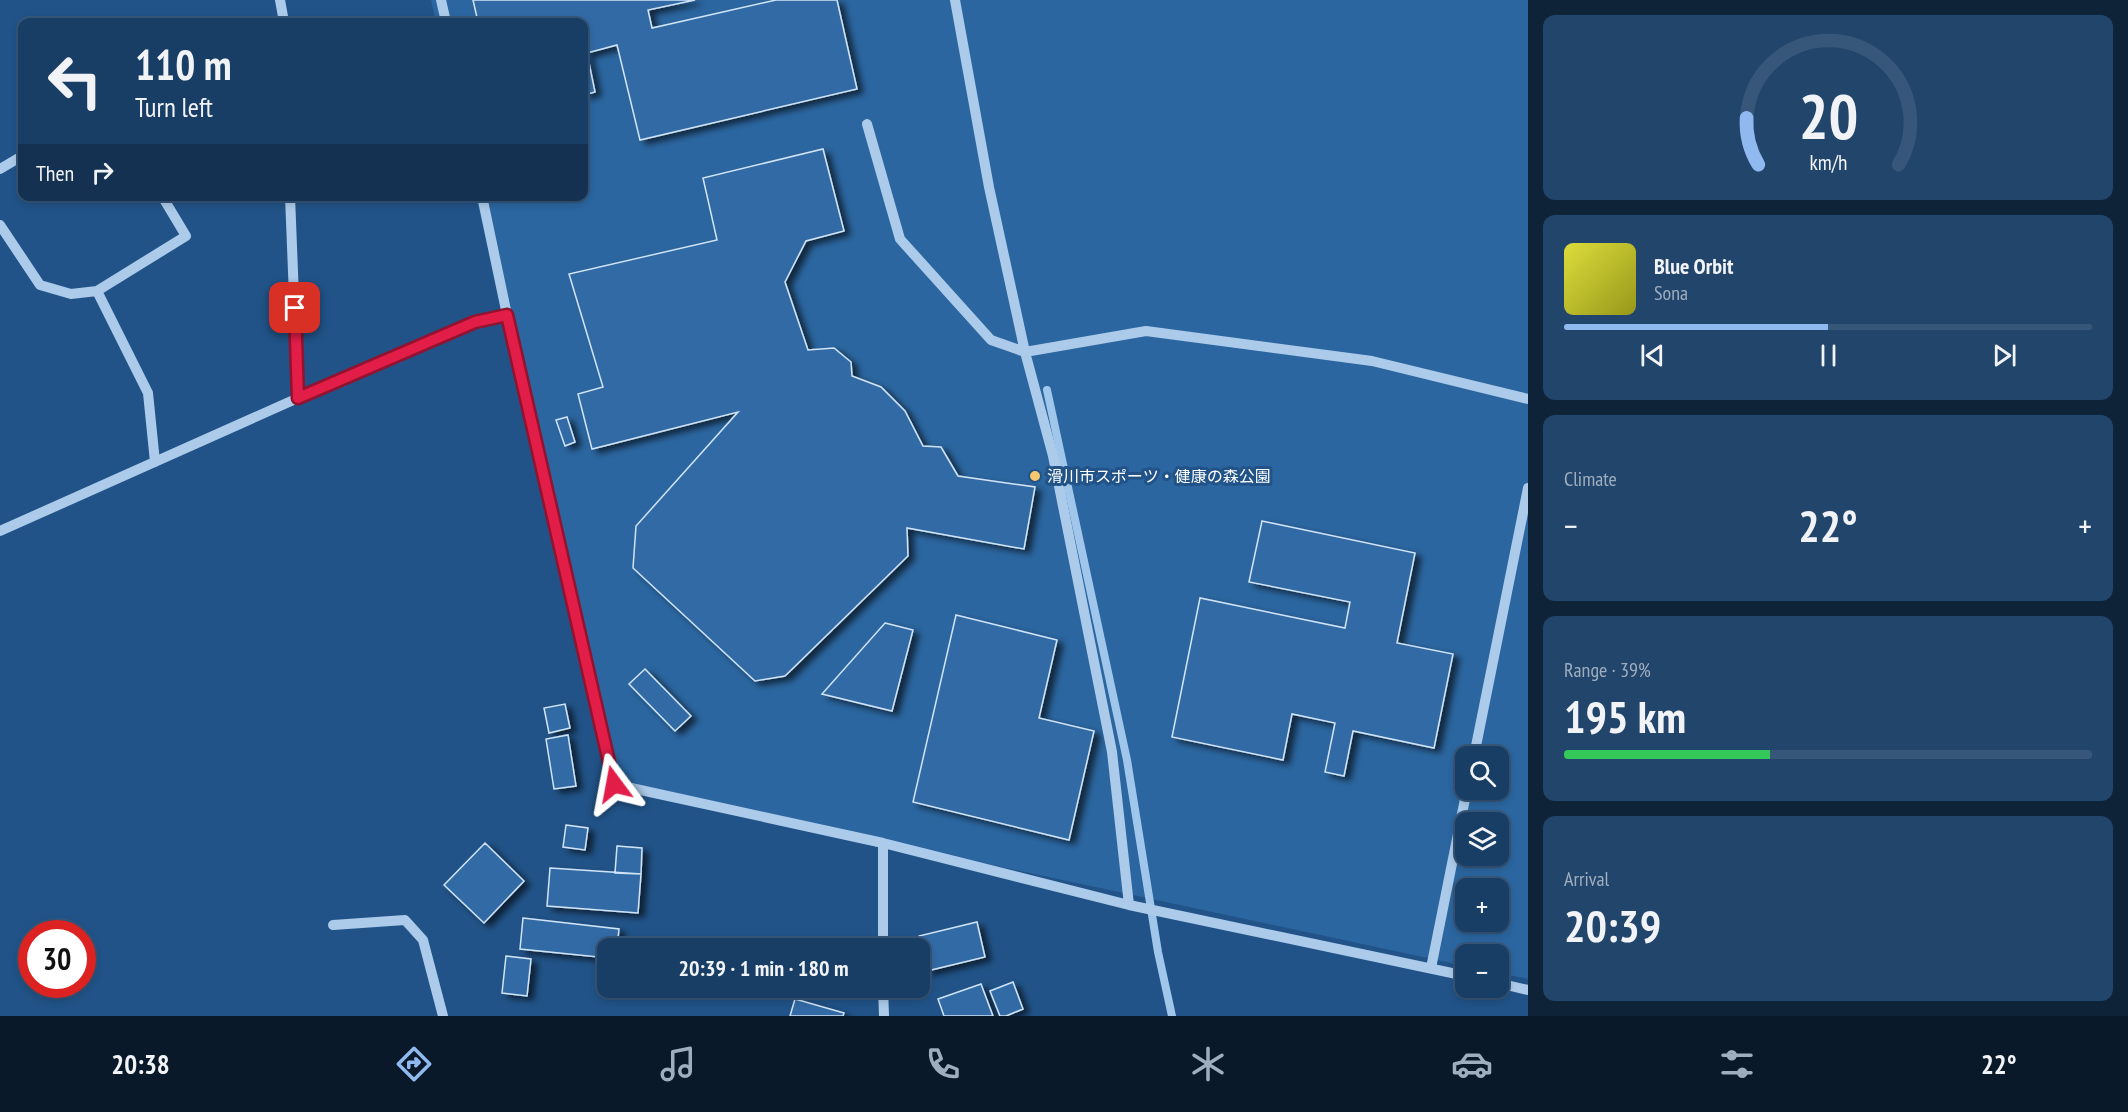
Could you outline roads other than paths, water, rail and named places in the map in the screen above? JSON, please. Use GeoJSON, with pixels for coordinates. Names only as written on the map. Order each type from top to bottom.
{"type":"FeatureCollection","features":[{"type":"Feature","properties":{"kind":"street"},"geometry":{"type":"LineString","coordinates":[[280,0],[283,18]]}},
{"type":"Feature","properties":{"kind":"street"},"geometry":{"type":"LineString","coordinates":[[441,0],[445,18]]}},
{"type":"Feature","properties":{"kind":"street"},"geometry":{"type":"LineString","coordinates":[[955,0],[989,188],[1025,352],[1053,456],[1112,752],[1129,905]]}},
{"type":"Feature","properties":{"kind":"street"},"geometry":{"type":"LineString","coordinates":[[867,124],[900,239],[991,340],[1025,352],[1146,331],[1372,361],[1528,399]]}},
{"type":"Feature","properties":{"kind":"street"},"geometry":{"type":"LineString","coordinates":[[0,169],[18,158]]}},
{"type":"Feature","properties":{"kind":"street"},"geometry":{"type":"LineString","coordinates":[[0,225],[40,285],[71,294],[97,291],[186,236],[165,201]]}},
{"type":"Feature","properties":{"kind":"street"},"geometry":{"type":"LineString","coordinates":[[290,201],[298,398]]}},
{"type":"Feature","properties":{"kind":"street"},"geometry":{"type":"LineString","coordinates":[[483,201],[614,784],[882,843],[1129,905],[1455,973]]}},
{"type":"Feature","properties":{"kind":"street"},"geometry":{"type":"LineString","coordinates":[[97,291],[148,393],[155,462]]}},
{"type":"Feature","properties":{"kind":"street"},"geometry":{"type":"LineString","coordinates":[[0,531],[475,322],[507,315]]}},
{"type":"Feature","properties":{"kind":"street"},"geometry":{"type":"LineString","coordinates":[[1476,746],[1528,488]]}},
{"type":"Feature","properties":{"kind":"street"},"geometry":{"type":"LineString","coordinates":[[1431,968],[1465,800]]}},
{"type":"Feature","properties":{"kind":"street"},"geometry":{"type":"LineString","coordinates":[[882,843],[883,938]]}},
{"type":"Feature","properties":{"kind":"street"},"geometry":{"type":"LineString","coordinates":[[333,925],[405,920],[423,940],[443,1016]]}},
{"type":"Feature","properties":{"kind":"street"},"geometry":{"type":"LineString","coordinates":[[1509,986],[1528,990]]}},
{"type":"Feature","properties":{"kind":"street"},"geometry":{"type":"LineString","coordinates":[[884,998],[884,1016]]}},
{"type":"Feature","properties":{"kind":"waterway"},"geometry":{"type":"LineString","coordinates":[[1047,390],[1127,760],[1158,952],[1172,1016]]}},
{"type":"Feature","properties":{"kind":"place","name":"滑川市スポーツ・健康の森公園"},"geometry":{"type":"Point","coordinates":[1035,476]}}]}
